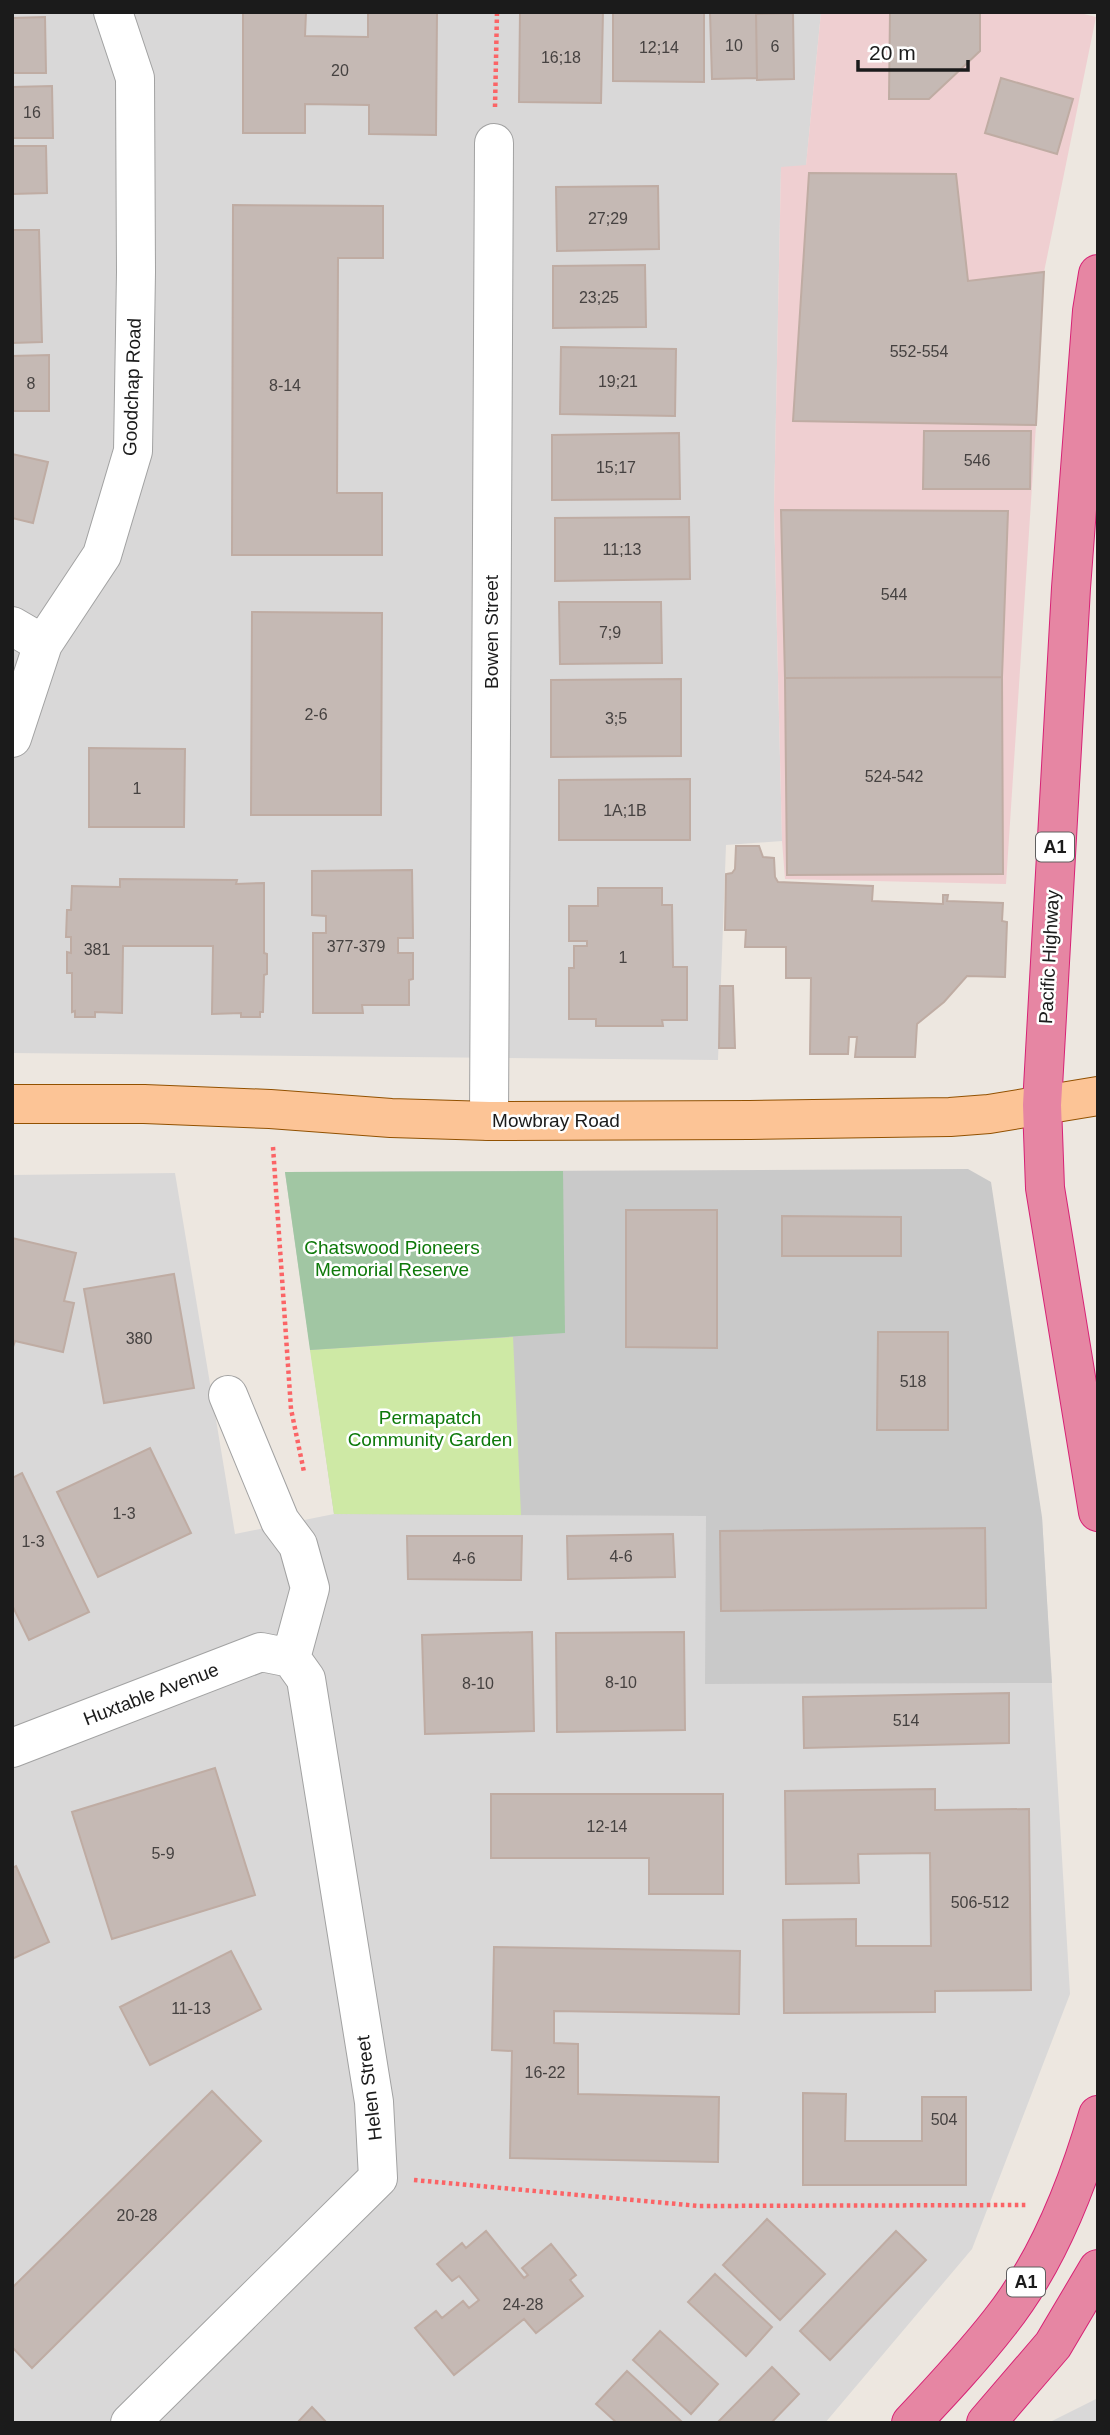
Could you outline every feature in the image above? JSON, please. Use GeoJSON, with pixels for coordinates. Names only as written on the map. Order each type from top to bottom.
{"type":"FeatureCollection","features":[{"type":"Feature","properties":{"kind":"highway","name":"Pacific Highway"},"geometry":{"type":"LineString","coordinates":[[1098,274],[1092,311],[1071,589],[1042,1105],[1045,1188],[1098,1512]]}},
{"type":"Feature","properties":{"kind":"highway","name":"A1"},"geometry":{"type":"LineString","coordinates":[[911,2423],[1002,2320],[1040,2261],[1070,2195],[1098,2115]]}},
{"type":"Feature","properties":{"kind":"highway"},"geometry":{"type":"LineString","coordinates":[[986,2423],[1053,2345],[1098,2269]]}},
{"type":"Feature","properties":{"kind":"main road","name":"Mowbray Road"},"geometry":{"type":"LineString","coordinates":[[12,1104],[144,1104],[489,1121],[928,1118],[989,1114],[1098,1096]]}},
{"type":"Feature","properties":{"kind":"street","name":"Goodchap Road"},"geometry":{"type":"LineString","coordinates":[[12,738],[28,635],[102,555],[133,451],[135,78],[113,12]]}},
{"type":"Feature","properties":{"kind":"street","name":"Bowen Street"},"geometry":{"type":"LineString","coordinates":[[489,1121],[495,143]]}},
{"type":"Feature","properties":{"kind":"street"},"geometry":{"type":"LineString","coordinates":[[228,1395],[280,1521],[298,1545],[310,1588],[291,1658]]}},
{"type":"Feature","properties":{"kind":"street","name":"Huxtable Avenue"},"geometry":{"type":"LineString","coordinates":[[12,1748],[261,1652],[291,1658]]}},
{"type":"Feature","properties":{"kind":"street","name":"Helen Street"},"geometry":{"type":"LineString","coordinates":[[291,1658],[306,1679],[374,2102],[378,2178]]}},
{"type":"Feature","properties":{"kind":"street"},"geometry":{"type":"LineString","coordinates":[[130,2423],[378,2178]]}},
{"type":"Feature","properties":{"kind":"path"},"geometry":{"type":"LineString","coordinates":[[495,143],[496,12]]}},
{"type":"Feature","properties":{"kind":"path"},"geometry":{"type":"LineString","coordinates":[[270,1109],[291,1409],[305,1480]]}},
{"type":"Feature","properties":{"kind":"path"},"geometry":{"type":"LineString","coordinates":[[378,2178],[453,2182],[699,2206],[1026,2205]]}},
{"type":"Feature","properties":{"kind":"shaded area"},"geometry":{"type":"Polygon","coordinates":[[[12,12],[821,12],[806,166],[781,168],[774,509],[782,841],[726,845],[718,1060],[12,1053],[12,12]]]}},
{"type":"Feature","properties":{"kind":"shaded area"},"geometry":{"type":"Polygon","coordinates":[[[821,12],[1076,12],[1096,17],[1044,272],[1006,884],[785,879],[774,509],[781,167],[806,165],[821,12]]]}},
{"type":"Feature","properties":{"kind":"shaded area"},"geometry":{"type":"Polygon","coordinates":[[[968,1169],[991,1182],[1042,1517],[1052,1683],[705,1684],[706,1516],[334,1514],[285,1172],[968,1169]]]}},
{"type":"Feature","properties":{"kind":"shaded area"},"geometry":{"type":"Polygon","coordinates":[[[175,1173],[235,1534],[334,1514],[1042,1517],[1070,1994],[972,2249],[825,2423],[12,2423],[12,1175],[175,1173]]]}},
{"type":"Feature","properties":{"kind":"shaded area"},"geometry":{"type":"Polygon","coordinates":[[[1098,2398],[1098,2423],[1048,2423],[1098,2398]]]}},
{"type":"Feature","properties":{"kind":"green space","name":"Chatswood Pioneers Memorial Reserve"},"geometry":{"type":"Polygon","coordinates":[[[563,1171],[565,1333],[310,1350],[285,1172],[563,1171]]]}},
{"type":"Feature","properties":{"kind":"green space","name":"Permapatch Community Garden"},"geometry":{"type":"Polygon","coordinates":[[[513,1337],[521,1515],[334,1514],[310,1350],[513,1337]]]}},
{"type":"Feature","properties":{"kind":"building"},"geometry":{"type":"Polygon","coordinates":[[[243,12],[306,12],[305,36],[368,37],[368,12],[437,12],[436,135],[369,134],[369,105],[305,104],[305,133],[243,133],[243,12]]]}},
{"type":"Feature","properties":{"kind":"building"},"geometry":{"type":"Polygon","coordinates":[[[520,12],[603,12],[601,103],[519,102],[520,12]]]}},
{"type":"Feature","properties":{"kind":"building"},"geometry":{"type":"Polygon","coordinates":[[[613,12],[704,12],[704,82],[613,81],[613,12]]]}},
{"type":"Feature","properties":{"kind":"building"},"geometry":{"type":"Polygon","coordinates":[[[710,12],[756,12],[757,78],[712,79],[710,12]]]}},
{"type":"Feature","properties":{"kind":"building"},"geometry":{"type":"Polygon","coordinates":[[[890,12],[980,12],[980,51],[929,99],[889,99],[890,12]]]}},
{"type":"Feature","properties":{"kind":"building"},"geometry":{"type":"Polygon","coordinates":[[[793,13],[794,79],[757,80],[756,14],[793,13]]]}},
{"type":"Feature","properties":{"kind":"building"},"geometry":{"type":"Polygon","coordinates":[[[45,17],[46,73],[12,73],[12,18],[45,17]]]}},
{"type":"Feature","properties":{"kind":"building"},"geometry":{"type":"Polygon","coordinates":[[[1001,78],[1073,99],[1057,154],[985,133],[1001,78]]]}},
{"type":"Feature","properties":{"kind":"building"},"geometry":{"type":"Polygon","coordinates":[[[52,86],[53,138],[12,138],[12,87],[52,86]]]}},
{"type":"Feature","properties":{"kind":"building"},"geometry":{"type":"Polygon","coordinates":[[[12,146],[46,146],[47,193],[12,194],[12,146]]]}},
{"type":"Feature","properties":{"kind":"building"},"geometry":{"type":"Polygon","coordinates":[[[809,173],[956,174],[968,281],[1044,272],[1036,425],[793,421],[809,173]]]}},
{"type":"Feature","properties":{"kind":"building"},"geometry":{"type":"Polygon","coordinates":[[[658,186],[659,249],[557,251],[556,187],[658,186]]]}},
{"type":"Feature","properties":{"kind":"building"},"geometry":{"type":"Polygon","coordinates":[[[233,205],[383,206],[383,258],[338,258],[337,493],[382,493],[382,555],[232,555],[233,205]]]}},
{"type":"Feature","properties":{"kind":"building"},"geometry":{"type":"Polygon","coordinates":[[[12,230],[39,230],[42,342],[12,343],[12,230]]]}},
{"type":"Feature","properties":{"kind":"building"},"geometry":{"type":"Polygon","coordinates":[[[645,265],[646,327],[553,328],[553,266],[645,265]]]}},
{"type":"Feature","properties":{"kind":"building"},"geometry":{"type":"Polygon","coordinates":[[[561,347],[676,349],[675,416],[560,414],[561,347]]]}},
{"type":"Feature","properties":{"kind":"building"},"geometry":{"type":"Polygon","coordinates":[[[49,355],[49,411],[12,411],[12,356],[49,355]]]}},
{"type":"Feature","properties":{"kind":"building"},"geometry":{"type":"Polygon","coordinates":[[[924,431],[1031,431],[1030,489],[923,489],[924,431]]]}},
{"type":"Feature","properties":{"kind":"building"},"geometry":{"type":"Polygon","coordinates":[[[679,433],[680,499],[552,500],[552,435],[679,433]]]}},
{"type":"Feature","properties":{"kind":"building"},"geometry":{"type":"Polygon","coordinates":[[[12,454],[48,462],[33,523],[12,518],[12,454]]]}},
{"type":"Feature","properties":{"kind":"building"},"geometry":{"type":"Polygon","coordinates":[[[781,510],[1008,511],[1002,677],[785,678],[781,510]]]}},
{"type":"Feature","properties":{"kind":"building"},"geometry":{"type":"Polygon","coordinates":[[[689,517],[690,579],[555,581],[555,518],[689,517]]]}},
{"type":"Feature","properties":{"kind":"building"},"geometry":{"type":"Polygon","coordinates":[[[559,602],[661,602],[662,663],[560,664],[559,602]]]}},
{"type":"Feature","properties":{"kind":"building"},"geometry":{"type":"Polygon","coordinates":[[[252,612],[382,613],[381,815],[251,815],[252,612]]]}},
{"type":"Feature","properties":{"kind":"building"},"geometry":{"type":"Polygon","coordinates":[[[1002,677],[1003,874],[787,875],[785,678],[1002,677]]]}},
{"type":"Feature","properties":{"kind":"building"},"geometry":{"type":"Polygon","coordinates":[[[681,679],[681,756],[551,757],[551,680],[681,679]]]}},
{"type":"Feature","properties":{"kind":"building"},"geometry":{"type":"Polygon","coordinates":[[[89,748],[185,749],[184,827],[89,827],[89,748]]]}},
{"type":"Feature","properties":{"kind":"building"},"geometry":{"type":"Polygon","coordinates":[[[690,779],[690,840],[559,840],[559,780],[690,779]]]}},
{"type":"Feature","properties":{"kind":"building"},"geometry":{"type":"Polygon","coordinates":[[[736,846],[759,846],[763,857],[774,858],[775,877],[778,882],[873,886],[872,901],[943,904],[943,895],[948,895],[947,901],[1003,903],[1002,921],[1007,922],[1005,977],[967,976],[944,1002],[917,1024],[915,1057],[855,1057],[857,1037],[849,1037],[848,1054],[810,1054],[811,978],[786,978],[786,947],[745,947],[746,930],[725,930],[726,874],[735,869],[736,846]]]}},
{"type":"Feature","properties":{"kind":"building"},"geometry":{"type":"Polygon","coordinates":[[[412,870],[413,938],[398,938],[398,953],[413,953],[409,1005],[362,1005],[363,1013],[313,1013],[313,933],[326,933],[326,916],[312,915],[312,871],[412,870]]]}},
{"type":"Feature","properties":{"kind":"building"},"geometry":{"type":"Polygon","coordinates":[[[120,879],[237,880],[236,884],[264,883],[264,953],[267,954],[267,974],[264,975],[263,1012],[260,1012],[260,1017],[241,1017],[241,1013],[212,1014],[213,946],[123,946],[122,1013],[95,1012],[95,1017],[75,1017],[75,1011],[72,1012],[72,973],[67,973],[67,952],[71,953],[71,937],[66,937],[67,910],[71,910],[72,886],[120,887],[120,879]]]}},
{"type":"Feature","properties":{"kind":"building"},"geometry":{"type":"Polygon","coordinates":[[[598,888],[662,888],[662,905],[672,905],[673,967],[687,967],[687,1020],[662,1020],[663,1026],[596,1026],[596,1019],[569,1019],[569,968],[574,968],[574,946],[587,946],[587,941],[569,941],[569,906],[598,906],[598,888]]]}},
{"type":"Feature","properties":{"kind":"building"},"geometry":{"type":"Polygon","coordinates":[[[720,986],[733,986],[735,1048],[719,1048],[720,986]]]}},
{"type":"Feature","properties":{"kind":"building"},"geometry":{"type":"Polygon","coordinates":[[[626,1210],[717,1210],[717,1348],[626,1347],[626,1210]]]}},
{"type":"Feature","properties":{"kind":"building"},"geometry":{"type":"Polygon","coordinates":[[[782,1216],[901,1217],[901,1256],[782,1256],[782,1216]]]}},
{"type":"Feature","properties":{"kind":"building"},"geometry":{"type":"Polygon","coordinates":[[[12,1238],[76,1253],[64,1301],[74,1303],[63,1352],[15,1341],[12,1350],[12,1238]]]}},
{"type":"Feature","properties":{"kind":"building"},"geometry":{"type":"Polygon","coordinates":[[[174,1274],[194,1388],[104,1403],[84,1289],[174,1274]]]}},
{"type":"Feature","properties":{"kind":"building"},"geometry":{"type":"Polygon","coordinates":[[[878,1332],[948,1332],[948,1430],[877,1430],[878,1332]]]}},
{"type":"Feature","properties":{"kind":"building"},"geometry":{"type":"Polygon","coordinates":[[[150,1448],[191,1533],[98,1577],[57,1492],[150,1448]]]}},
{"type":"Feature","properties":{"kind":"building"},"geometry":{"type":"Polygon","coordinates":[[[22,1473],[89,1612],[29,1640],[12,1605],[12,1478],[22,1473]]]}},
{"type":"Feature","properties":{"kind":"building"},"geometry":{"type":"Polygon","coordinates":[[[985,1528],[986,1608],[721,1611],[720,1531],[985,1528]]]}},
{"type":"Feature","properties":{"kind":"building"},"geometry":{"type":"Polygon","coordinates":[[[673,1534],[675,1577],[568,1579],[567,1536],[673,1534]]]}},
{"type":"Feature","properties":{"kind":"building"},"geometry":{"type":"Polygon","coordinates":[[[407,1536],[522,1536],[521,1580],[408,1579],[407,1536]]]}},
{"type":"Feature","properties":{"kind":"building"},"geometry":{"type":"Polygon","coordinates":[[[532,1632],[534,1731],[425,1734],[422,1635],[532,1632]]]}},
{"type":"Feature","properties":{"kind":"building"},"geometry":{"type":"Polygon","coordinates":[[[684,1632],[685,1730],[557,1732],[556,1633],[684,1632]]]}},
{"type":"Feature","properties":{"kind":"building"},"geometry":{"type":"Polygon","coordinates":[[[1009,1693],[1009,1743],[804,1748],[803,1697],[1009,1693]]]}},
{"type":"Feature","properties":{"kind":"building"},"geometry":{"type":"Polygon","coordinates":[[[215,1768],[255,1895],[112,1939],[72,1812],[215,1768]]]}},
{"type":"Feature","properties":{"kind":"building"},"geometry":{"type":"Polygon","coordinates":[[[935,1789],[935,1810],[1029,1809],[1031,1990],[935,1991],[935,2012],[784,2013],[783,1920],[856,1919],[856,1946],[931,1946],[930,1853],[858,1854],[859,1883],[786,1884],[785,1791],[935,1789]]]}},
{"type":"Feature","properties":{"kind":"building"},"geometry":{"type":"Polygon","coordinates":[[[491,1794],[723,1794],[723,1894],[649,1894],[649,1858],[491,1858],[491,1794]]]}},
{"type":"Feature","properties":{"kind":"building"},"geometry":{"type":"Polygon","coordinates":[[[16,1866],[49,1942],[12,1959],[12,1868],[16,1866]]]}},
{"type":"Feature","properties":{"kind":"building"},"geometry":{"type":"Polygon","coordinates":[[[494,1947],[740,1951],[739,2014],[554,2011],[554,2043],[578,2044],[578,2094],[719,2097],[718,2162],[510,2158],[512,2051],[492,2050],[494,1947]]]}},
{"type":"Feature","properties":{"kind":"building"},"geometry":{"type":"Polygon","coordinates":[[[231,1951],[261,2009],[150,2065],[120,2007],[231,1951]]]}},
{"type":"Feature","properties":{"kind":"building"},"geometry":{"type":"Polygon","coordinates":[[[212,2091],[261,2141],[32,2368],[12,2347],[12,2288],[212,2091]]]}},
{"type":"Feature","properties":{"kind":"building"},"geometry":{"type":"Polygon","coordinates":[[[803,2093],[846,2094],[845,2141],[922,2141],[922,2097],[966,2097],[966,2185],[803,2185],[803,2093]]]}},
{"type":"Feature","properties":{"kind":"building"},"geometry":{"type":"Polygon","coordinates":[[[767,2219],[825,2274],[780,2320],[723,2265],[767,2219]]]}},
{"type":"Feature","properties":{"kind":"building"},"geometry":{"type":"Polygon","coordinates":[[[486,2231],[524,2278],[528,2275],[522,2268],[551,2244],[576,2275],[570,2280],[583,2296],[536,2333],[524,2319],[454,2375],[415,2328],[436,2311],[442,2318],[463,2301],[469,2308],[479,2300],[459,2276],[452,2281],[437,2264],[462,2243],[466,2248],[486,2231]]]}},
{"type":"Feature","properties":{"kind":"building"},"geometry":{"type":"Polygon","coordinates":[[[896,2231],[926,2260],[830,2360],[800,2331],[896,2231]]]}},
{"type":"Feature","properties":{"kind":"building"},"geometry":{"type":"Polygon","coordinates":[[[715,2274],[772,2327],[746,2356],[688,2302],[715,2274]]]}},
{"type":"Feature","properties":{"kind":"building"},"geometry":{"type":"Polygon","coordinates":[[[660,2331],[718,2384],[691,2414],[633,2360],[660,2331]]]}},
{"type":"Feature","properties":{"kind":"building"},"geometry":{"type":"Polygon","coordinates":[[[772,2367],[799,2394],[771,2423],[717,2423],[772,2367]]]}},
{"type":"Feature","properties":{"kind":"building"},"geometry":{"type":"Polygon","coordinates":[[[627,2371],[681,2421],[617,2423],[596,2404],[627,2371]]]}},
{"type":"Feature","properties":{"kind":"building"},"geometry":{"type":"Polygon","coordinates":[[[312,2407],[327,2423],[297,2423],[312,2407]]]}}]}
